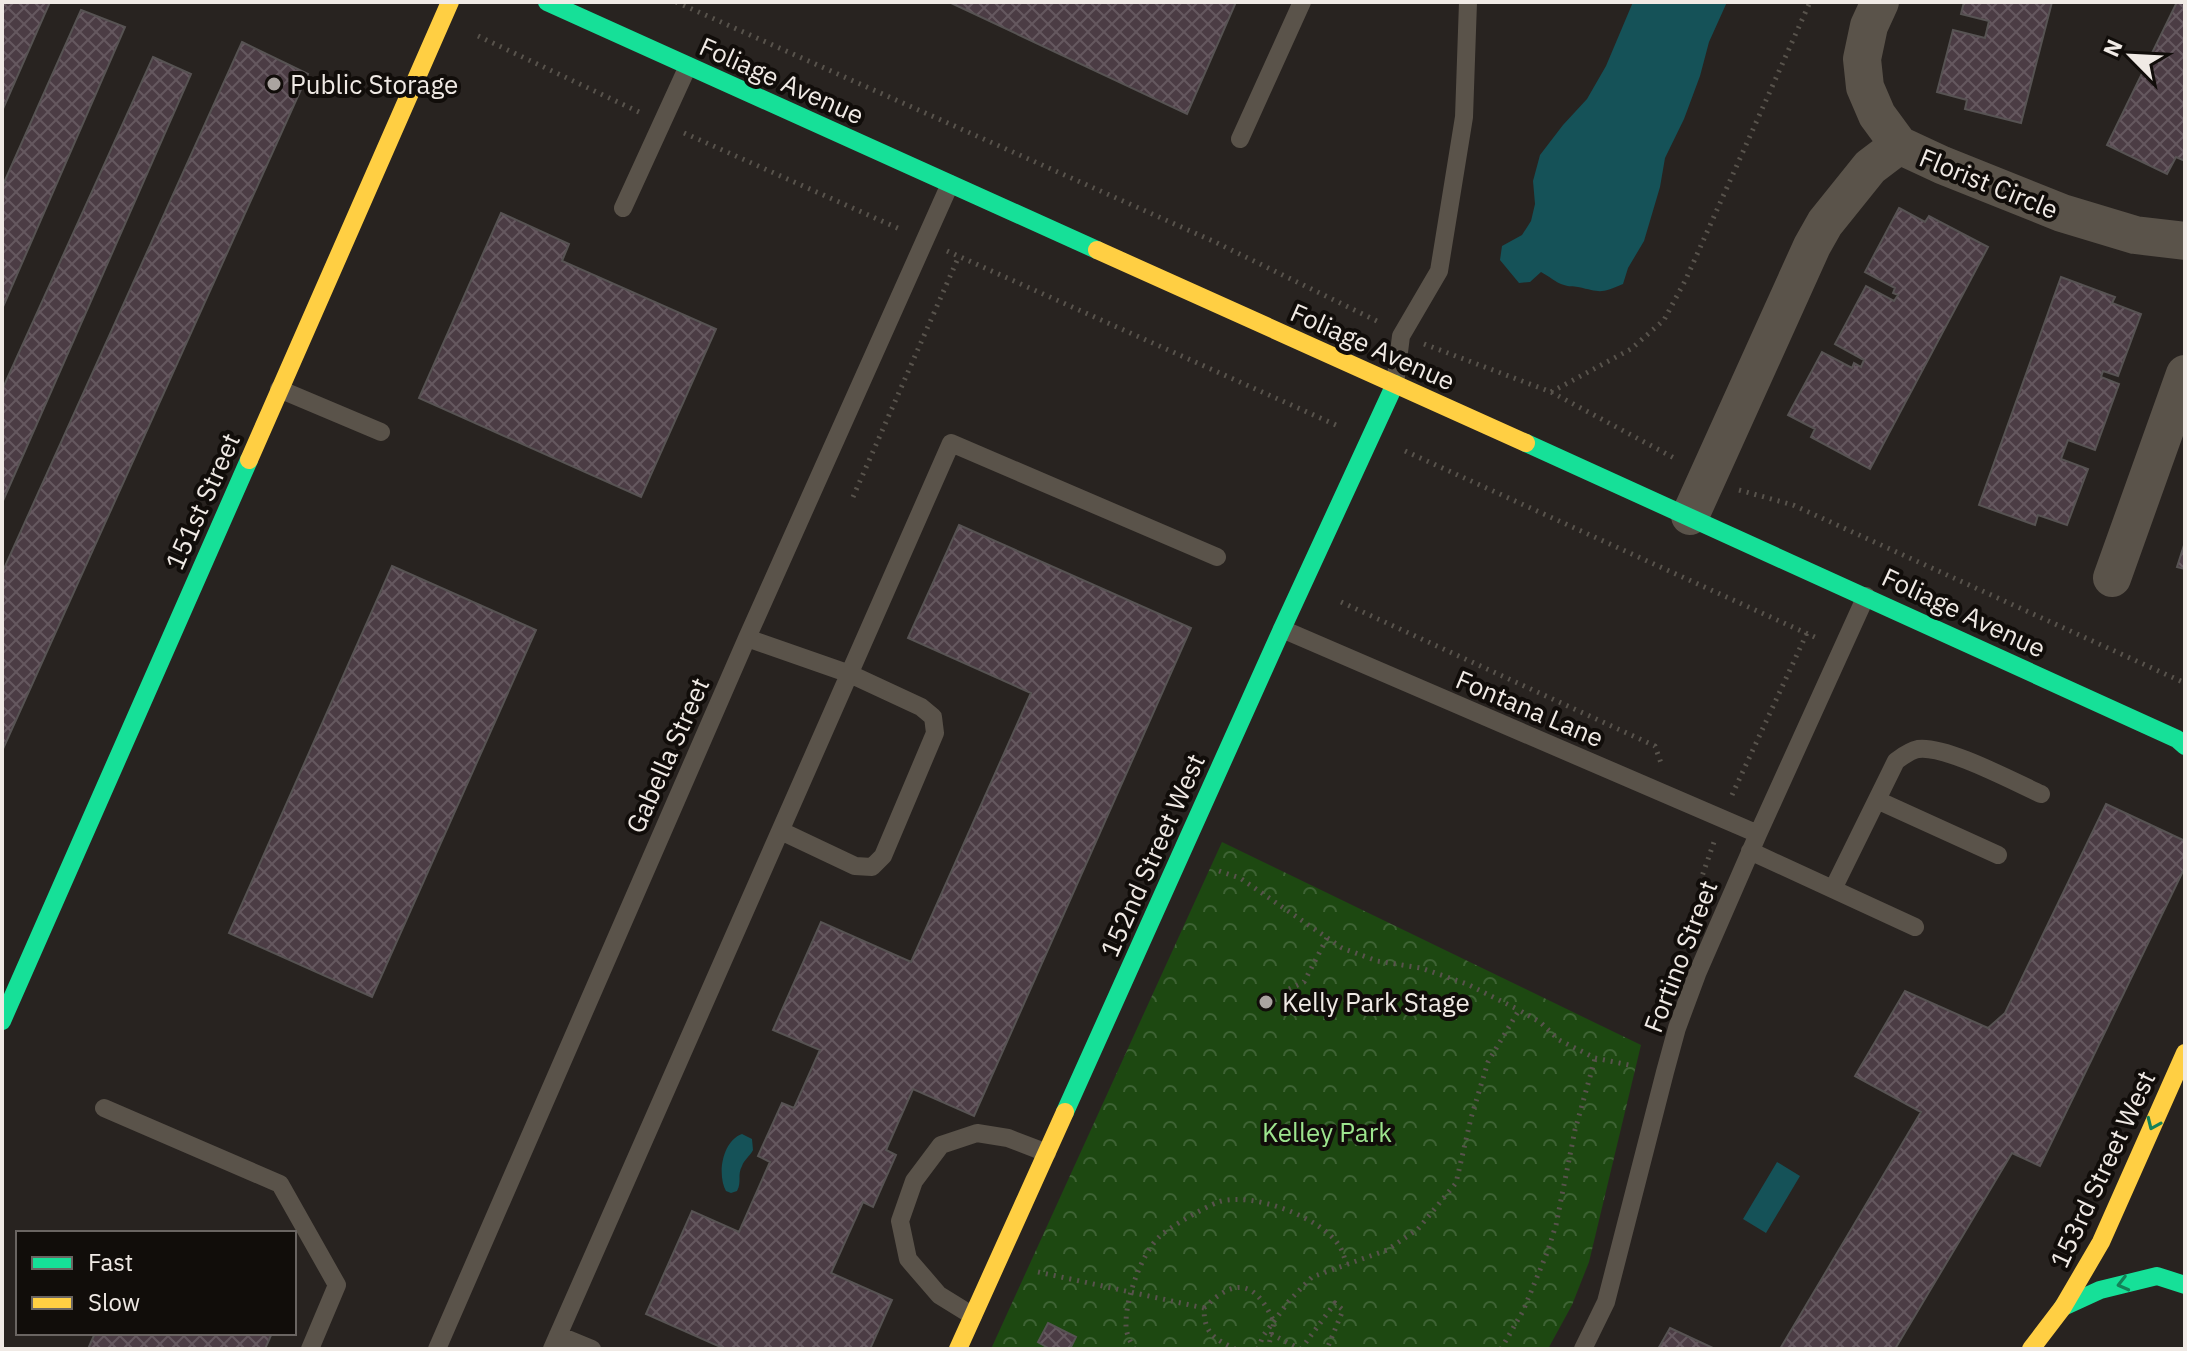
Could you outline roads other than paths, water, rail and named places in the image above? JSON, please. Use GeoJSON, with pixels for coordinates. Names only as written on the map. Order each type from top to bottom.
{"type":"FeatureCollection","features":[{"type":"Feature","properties":{"kind":"street","name":"151st Street"},"geometry":{"type":"LineString","coordinates":[[2,1021],[450,2]]}},
{"type":"Feature","properties":{"kind":"street","name":"Foliage Avenue"},"geometry":{"type":"LineString","coordinates":[[547,2],[1690,516],[2182,742]]}},
{"type":"Feature","properties":{"kind":"street","name":"Florist Circle"},"geometry":{"type":"LineString","coordinates":[[1880,2],[1869,26],[1862,59],[1865,87],[1877,115],[1899,145],[2062,213],[2135,235],[2185,241]]}},
{"type":"Feature","properties":{"kind":"street"},"geometry":{"type":"LineString","coordinates":[[1690,516],[1812,246],[1825,223],[1870,167],[1899,145]]}},
{"type":"Feature","properties":{"kind":"street"},"geometry":{"type":"LineString","coordinates":[[2112,578],[2185,374]]}},
{"type":"Feature","properties":{"kind":"street","name":"152nd Street West"},"geometry":{"type":"LineString","coordinates":[[958,1349],[1395,384]]}},
{"type":"Feature","properties":{"kind":"street","name":"153rd Street West"},"geometry":{"type":"LineString","coordinates":[[2031,1349],[2063,1307],[2101,1242],[2185,1053]]}},
{"type":"Feature","properties":{"kind":"street","name":"153rd Street West"},"geometry":{"type":"LineString","coordinates":[[2063,1307],[2100,1290],[2157,1276],[2185,1285]]}},
{"type":"Feature","properties":{"kind":"lane"},"geometry":{"type":"LineString","coordinates":[[1240,139],[1302,2]]}},
{"type":"Feature","properties":{"kind":"lane"},"geometry":{"type":"LineString","coordinates":[[1395,384],[1401,336],[1439,271],[1464,117],[1468,2]]}},
{"type":"Feature","properties":{"kind":"lane"},"geometry":{"type":"LineString","coordinates":[[623,208],[688,66]]}},
{"type":"Feature","properties":{"kind":"lane","name":"Gabella Street"},"geometry":{"type":"LineString","coordinates":[[437,1349],[747,638],[950,184]]}},
{"type":"Feature","properties":{"kind":"lane"},"geometry":{"type":"LineString","coordinates":[[279,389],[381,432]]}},
{"type":"Feature","properties":{"kind":"lane"},"geometry":{"type":"LineString","coordinates":[[592,1349],[555,1342],[951,443],[1217,557]]}},
{"type":"Feature","properties":{"kind":"lane","name":"Fortino Street"},"geometry":{"type":"LineString","coordinates":[[1583,1349],[1606,1302],[1677,1028],[1702,961],[1866,596]]}},
{"type":"Feature","properties":{"kind":"lane","name":"Fontana Lane"},"geometry":{"type":"LineString","coordinates":[[1282,629],[1723,819],[1754,842],[1833,889],[1915,927]]}},
{"type":"Feature","properties":{"kind":"lane"},"geometry":{"type":"LineString","coordinates":[[747,638],[850,674],[921,707],[933,717],[935,733],[883,856],[872,867],[855,866],[781,831]]}},
{"type":"Feature","properties":{"kind":"lane"},"geometry":{"type":"LineString","coordinates":[[1833,889],[1896,761],[1907,753],[1930,749],[1951,754],[2041,794]]}},
{"type":"Feature","properties":{"kind":"lane"},"geometry":{"type":"LineString","coordinates":[[1877,800],[1998,855]]}},
{"type":"Feature","properties":{"kind":"lane"},"geometry":{"type":"LineString","coordinates":[[104,1108],[280,1184],[337,1285],[310,1349]]}},
{"type":"Feature","properties":{"kind":"lane"},"geometry":{"type":"LineString","coordinates":[[973,1316],[939,1295],[908,1259],[900,1221],[914,1181],[941,1145],[977,1133],[1008,1138],[1047,1153]]}},
{"type":"Feature","properties":{"kind":"water"},"geometry":{"type":"Polygon","coordinates":[[[1633,2],[1727,2],[1709,42],[1684,119],[1665,158],[1644,241],[1628,268],[1623,284],[1605,291],[1566,286],[1541,272],[1530,282],[1519,283],[1500,260],[1502,246],[1522,235],[1531,221],[1535,204],[1533,181],[1540,155],[1587,99],[1606,66],[1633,2]]]}},
{"type":"Feature","properties":{"kind":"water"},"geometry":{"type":"Polygon","coordinates":[[[742,1134],[752,1139],[753,1150],[741,1169],[737,1191],[731,1193],[726,1191],[723,1184],[723,1159],[730,1144],[742,1134]]]}},
{"type":"Feature","properties":{"kind":"water"},"geometry":{"type":"Polygon","coordinates":[[[1777,1162],[1800,1176],[1766,1233],[1743,1219],[1777,1162]]]}},
{"type":"Feature","properties":{"kind":"place","name":"Public Storage"},"geometry":{"type":"Point","coordinates":[274,84]}},
{"type":"Feature","properties":{"kind":"place","name":"Kelly Park Stage"},"geometry":{"type":"Point","coordinates":[1266,1002]}},
{"type":"Feature","properties":{"kind":"park label","name":"Kelley Park"},"geometry":{"type":"Point","coordinates":[1327,1132]}}]}
